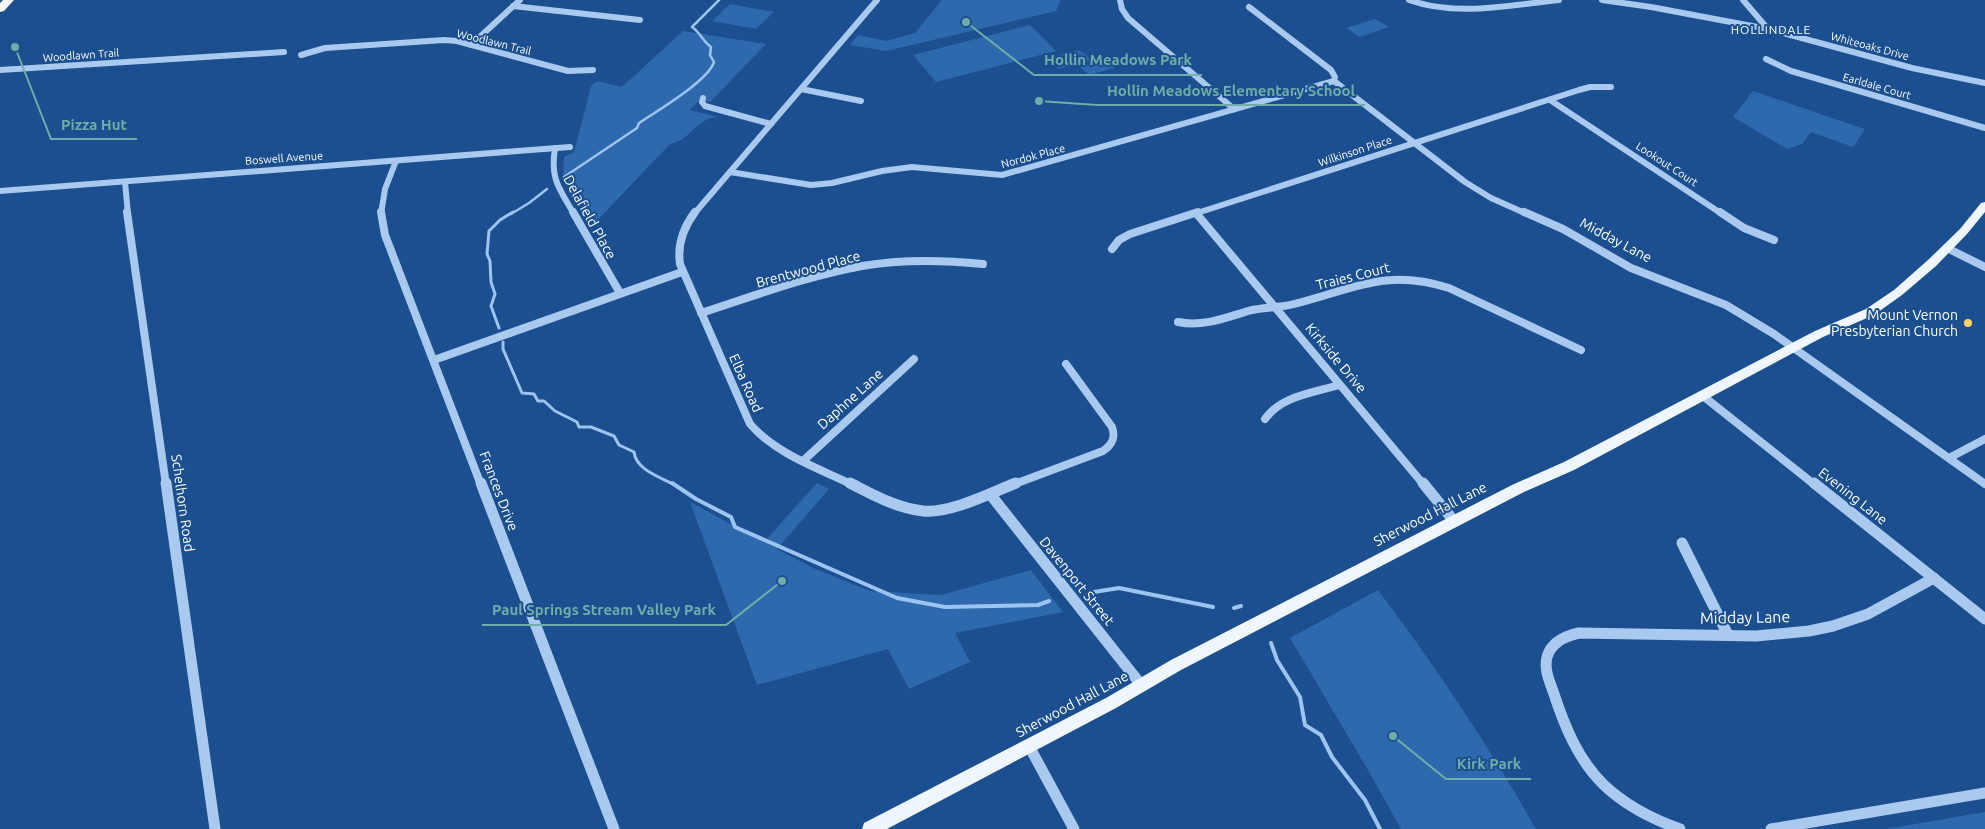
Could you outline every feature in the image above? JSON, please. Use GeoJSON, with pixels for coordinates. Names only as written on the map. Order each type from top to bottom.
{"type":"FeatureCollection","features":[{"type":"Feature","properties":{"kind":"highway"},"geometry":{"type":"LineString","coordinates":[[0,9],[9,0]]}},
{"type":"Feature","properties":{"kind":"main road","name":"Sherwood Hall Lane"},"geometry":{"type":"LineString","coordinates":[[870,829],[1142,686],[1176,665],[1517,489],[1569,466],[1881,304],[1947,248],[1968,227],[1985,205]]}},
{"type":"Feature","properties":{"kind":"street"},"geometry":{"type":"LineString","coordinates":[[471,45],[520,0]]}},
{"type":"Feature","properties":{"kind":"street","name":"Elba Road"},"geometry":{"type":"LineString","coordinates":[[877,0],[694,214],[683,230],[678,248],[678,261],[750,424],[768,442],[881,499],[911,509],[934,511],[948,509],[1103,451],[1113,441],[1115,435],[1112,427],[1066,364]]}},
{"type":"Feature","properties":{"kind":"street"},"geometry":{"type":"LineString","coordinates":[[1120,0],[1122,9],[1128,18],[1234,109]]}},
{"type":"Feature","properties":{"kind":"street"},"geometry":{"type":"LineString","coordinates":[[1409,0],[1428,7],[1452,10],[1559,0]]}},
{"type":"Feature","properties":{"kind":"street","name":"Whiteoaks Drive"},"geometry":{"type":"LineString","coordinates":[[1602,0],[1651,7],[1768,29],[1912,68],[1985,83]]}},
{"type":"Feature","properties":{"kind":"street"},"geometry":{"type":"LineString","coordinates":[[1743,0],[1768,29]]}},
{"type":"Feature","properties":{"kind":"street"},"geometry":{"type":"LineString","coordinates":[[514,6],[640,20]]}},
{"type":"Feature","properties":{"kind":"street","name":"Midday Lane"},"geometry":{"type":"LineString","coordinates":[[1249,7],[1332,70],[1335,77],[1334,81],[1465,182],[1491,198],[1563,229],[1631,268],[1726,305],[1754,320],[1985,484]]}},
{"type":"Feature","properties":{"kind":"street","name":"Woodlawn Trail"},"geometry":{"type":"LineString","coordinates":[[301,55],[325,48],[444,40],[471,45],[568,71],[593,70]]}},
{"type":"Feature","properties":{"kind":"street","name":"Woodlawn Trail"},"geometry":{"type":"LineString","coordinates":[[0,70],[284,52]]}},
{"type":"Feature","properties":{"kind":"street","name":"Earldale Court"},"geometry":{"type":"LineString","coordinates":[[1766,59],[1791,71],[1985,128]]}},
{"type":"Feature","properties":{"kind":"street","name":"Nordok Place"},"geometry":{"type":"LineString","coordinates":[[730,172],[811,185],[832,183],[882,171],[912,167],[1002,175],[1334,81]]}},
{"type":"Feature","properties":{"kind":"street","name":"Wilkinson Place"},"geometry":{"type":"LineString","coordinates":[[1112,249],[1119,240],[1130,234],[1590,87],[1611,87]]}},
{"type":"Feature","properties":{"kind":"street"},"geometry":{"type":"LineString","coordinates":[[801,89],[861,101]]}},
{"type":"Feature","properties":{"kind":"street"},"geometry":{"type":"LineString","coordinates":[[703,98],[702,102],[705,106],[771,124]]}},
{"type":"Feature","properties":{"kind":"street","name":"Lookout Court"},"geometry":{"type":"LineString","coordinates":[[1550,100],[1744,228],[1759,236],[1774,240]]}},
{"type":"Feature","properties":{"kind":"street","name":"Boswell Avenue"},"geometry":{"type":"LineString","coordinates":[[0,191],[570,147]]}},
{"type":"Feature","properties":{"kind":"street","name":"Delafield Place"},"geometry":{"type":"LineString","coordinates":[[555,148],[552,166],[554,181],[620,293]]}},
{"type":"Feature","properties":{"kind":"street","name":"Frances Drive"},"geometry":{"type":"LineString","coordinates":[[396,161],[383,194],[380,218],[385,236],[614,829]]}},
{"type":"Feature","properties":{"kind":"street","name":"Schelhorn Road"},"geometry":{"type":"LineString","coordinates":[[125,182],[126,204],[215,829]]}},
{"type":"Feature","properties":{"kind":"street","name":"Kirkside Drive"},"geometry":{"type":"LineString","coordinates":[[1196,213],[1454,521]]}},
{"type":"Feature","properties":{"kind":"street"},"geometry":{"type":"LineString","coordinates":[[1947,248],[1985,267]]}},
{"type":"Feature","properties":{"kind":"street","name":"Brentwood Place"},"geometry":{"type":"LineString","coordinates":[[701,313],[861,266],[914,261],[958,261],[984,264]]}},
{"type":"Feature","properties":{"kind":"street"},"geometry":{"type":"LineString","coordinates":[[434,360],[682,272]]}},
{"type":"Feature","properties":{"kind":"street","name":"Traies Court"},"geometry":{"type":"LineString","coordinates":[[1178,322],[1185,324],[1206,323],[1254,310],[1292,305],[1383,279],[1416,278],[1449,288],[1580,350]]}},
{"type":"Feature","properties":{"kind":"street","name":"Daphne Lane"},"geometry":{"type":"LineString","coordinates":[[804,460],[914,359]]}},
{"type":"Feature","properties":{"kind":"street"},"geometry":{"type":"LineString","coordinates":[[1264,419],[1272,409],[1284,402],[1339,385]]}},
{"type":"Feature","properties":{"kind":"street","name":"Evening Lane"},"geometry":{"type":"LineString","coordinates":[[1703,396],[1985,619]]}},
{"type":"Feature","properties":{"kind":"street"},"geometry":{"type":"LineString","coordinates":[[1949,458],[1985,439]]}},
{"type":"Feature","properties":{"kind":"street","name":"Davenport Street"},"geometry":{"type":"LineString","coordinates":[[990,494],[1142,686]]}},
{"type":"Feature","properties":{"kind":"street"},"geometry":{"type":"LineString","coordinates":[[1682,543],[1728,635]]}},
{"type":"Feature","properties":{"kind":"street","name":"Midday Lane"},"geometry":{"type":"LineString","coordinates":[[1680,829],[1628,805],[1602,783],[1586,764],[1571,740],[1562,720],[1547,672],[1548,655],[1555,644],[1561,639],[1579,633],[1780,635],[1833,626],[1868,614],[1934,578]]}},
{"type":"Feature","properties":{"kind":"street"},"geometry":{"type":"LineString","coordinates":[[1028,746],[1074,829]]}},
{"type":"Feature","properties":{"kind":"street"},"geometry":{"type":"LineString","coordinates":[[1771,829],[1985,793]]}},
{"type":"Feature","properties":{"kind":"shaded area"},"geometry":{"type":"Polygon","coordinates":[[[942,0],[1061,0],[1056,11],[886,51],[850,45],[858,35],[886,41],[915,33],[942,0]]]}},
{"type":"Feature","properties":{"kind":"shaded area"},"geometry":{"type":"Polygon","coordinates":[[[730,4],[774,12],[756,29],[712,21],[730,4]]]}},
{"type":"Feature","properties":{"kind":"shaded area"},"geometry":{"type":"Polygon","coordinates":[[[1375,19],[1389,27],[1360,37],[1346,28],[1375,19]]]}},
{"type":"Feature","properties":{"kind":"shaded area"},"geometry":{"type":"Polygon","coordinates":[[[1030,25],[1056,51],[936,82],[913,55],[1030,25]]]}},
{"type":"Feature","properties":{"kind":"shaded area"},"geometry":{"type":"Polygon","coordinates":[[[683,31],[766,44],[710,102],[700,100],[689,110],[718,117],[704,121],[683,139],[670,144],[591,227],[567,186],[563,174],[564,157],[574,152],[591,86],[597,81],[622,87],[683,31]]]}},
{"type":"Feature","properties":{"kind":"shaded area"},"geometry":{"type":"Polygon","coordinates":[[[1079,50],[1092,60],[1059,69],[1048,58],[1079,50]]]}},
{"type":"Feature","properties":{"kind":"shaded area"},"geometry":{"type":"Polygon","coordinates":[[[1106,60],[1115,68],[1089,75],[1080,67],[1106,60]]]}},
{"type":"Feature","properties":{"kind":"shaded area"},"geometry":{"type":"Polygon","coordinates":[[[1753,91],[1865,129],[1853,147],[1811,132],[1802,144],[1787,149],[1733,117],[1753,91]]]}},
{"type":"Feature","properties":{"kind":"shaded area"},"geometry":{"type":"Polygon","coordinates":[[[817,483],[829,489],[777,549],[813,568],[870,591],[941,595],[1031,570],[1063,612],[955,633],[970,662],[909,689],[888,649],[757,685],[690,502],[764,542],[817,483]]]}},
{"type":"Feature","properties":{"kind":"shaded area"},"geometry":{"type":"Polygon","coordinates":[[[1378,590],[1461,707],[1500,767],[1536,829],[1401,829],[1290,638],[1378,590]]]}},
{"type":"Feature","properties":{"kind":"shaded area"},"geometry":{"type":"Polygon","coordinates":[[[1985,812],[1985,829],[1886,829],[1985,812]]]}},
{"type":"Feature","properties":{"kind":"waterway"},"geometry":{"type":"LineString","coordinates":[[564,177],[637,128],[639,123],[681,95],[710,70],[714,62],[710,55],[711,47],[692,27],[719,0]]}},
{"type":"Feature","properties":{"kind":"waterway"},"geometry":{"type":"LineString","coordinates":[[511,214],[547,189]]}},
{"type":"Feature","properties":{"kind":"waterway"},"geometry":{"type":"LineString","coordinates":[[499,328],[491,306],[495,294],[491,282],[490,261],[487,254],[489,231],[500,220],[513,212]]}},
{"type":"Feature","properties":{"kind":"waterway"},"geometry":{"type":"LineString","coordinates":[[503,342],[503,349],[522,393],[534,394],[538,401],[544,401],[555,411],[577,422],[579,427],[591,427],[614,436],[619,445],[634,452],[639,464],[656,476],[675,485]]}},
{"type":"Feature","properties":{"kind":"waterway"},"geometry":{"type":"LineString","coordinates":[[675,485],[696,499],[731,517],[735,527],[897,598],[945,607],[1038,605],[1049,601]]}},
{"type":"Feature","properties":{"kind":"waterway"},"geometry":{"type":"LineString","coordinates":[[1094,592],[1119,588],[1213,607]]}},
{"type":"Feature","properties":{"kind":"waterway"},"geometry":{"type":"LineString","coordinates":[[1234,608],[1241,606]]}},
{"type":"Feature","properties":{"kind":"waterway"},"geometry":{"type":"LineString","coordinates":[[1271,643],[1277,660],[1300,697],[1305,725],[1321,735],[1332,757],[1365,800],[1380,829]]}},
{"type":"Feature","properties":{"kind":"place","name":"Hollin Meadows Park"},"geometry":{"type":"Point","coordinates":[966,22]}},
{"type":"Feature","properties":{"kind":"place","name":"Pizza Hut"},"geometry":{"type":"Point","coordinates":[15,47]}},
{"type":"Feature","properties":{"kind":"place","name":"Hollin Meadows Elementary School"},"geometry":{"type":"Point","coordinates":[1039,101]}},
{"type":"Feature","properties":{"kind":"place","name":"Mount Vernon Presbyterian Church"},"geometry":{"type":"Point","coordinates":[1968,323]}},
{"type":"Feature","properties":{"kind":"place","name":"Paul Springs Stream Valley Park"},"geometry":{"type":"Point","coordinates":[782,581]}},
{"type":"Feature","properties":{"kind":"place","name":"Kirk Park"},"geometry":{"type":"Point","coordinates":[1393,736]}},
{"type":"Feature","properties":{"kind":"district","name":"HOLLINDALE"},"geometry":{"type":"Point","coordinates":[1771,30]}}]}
